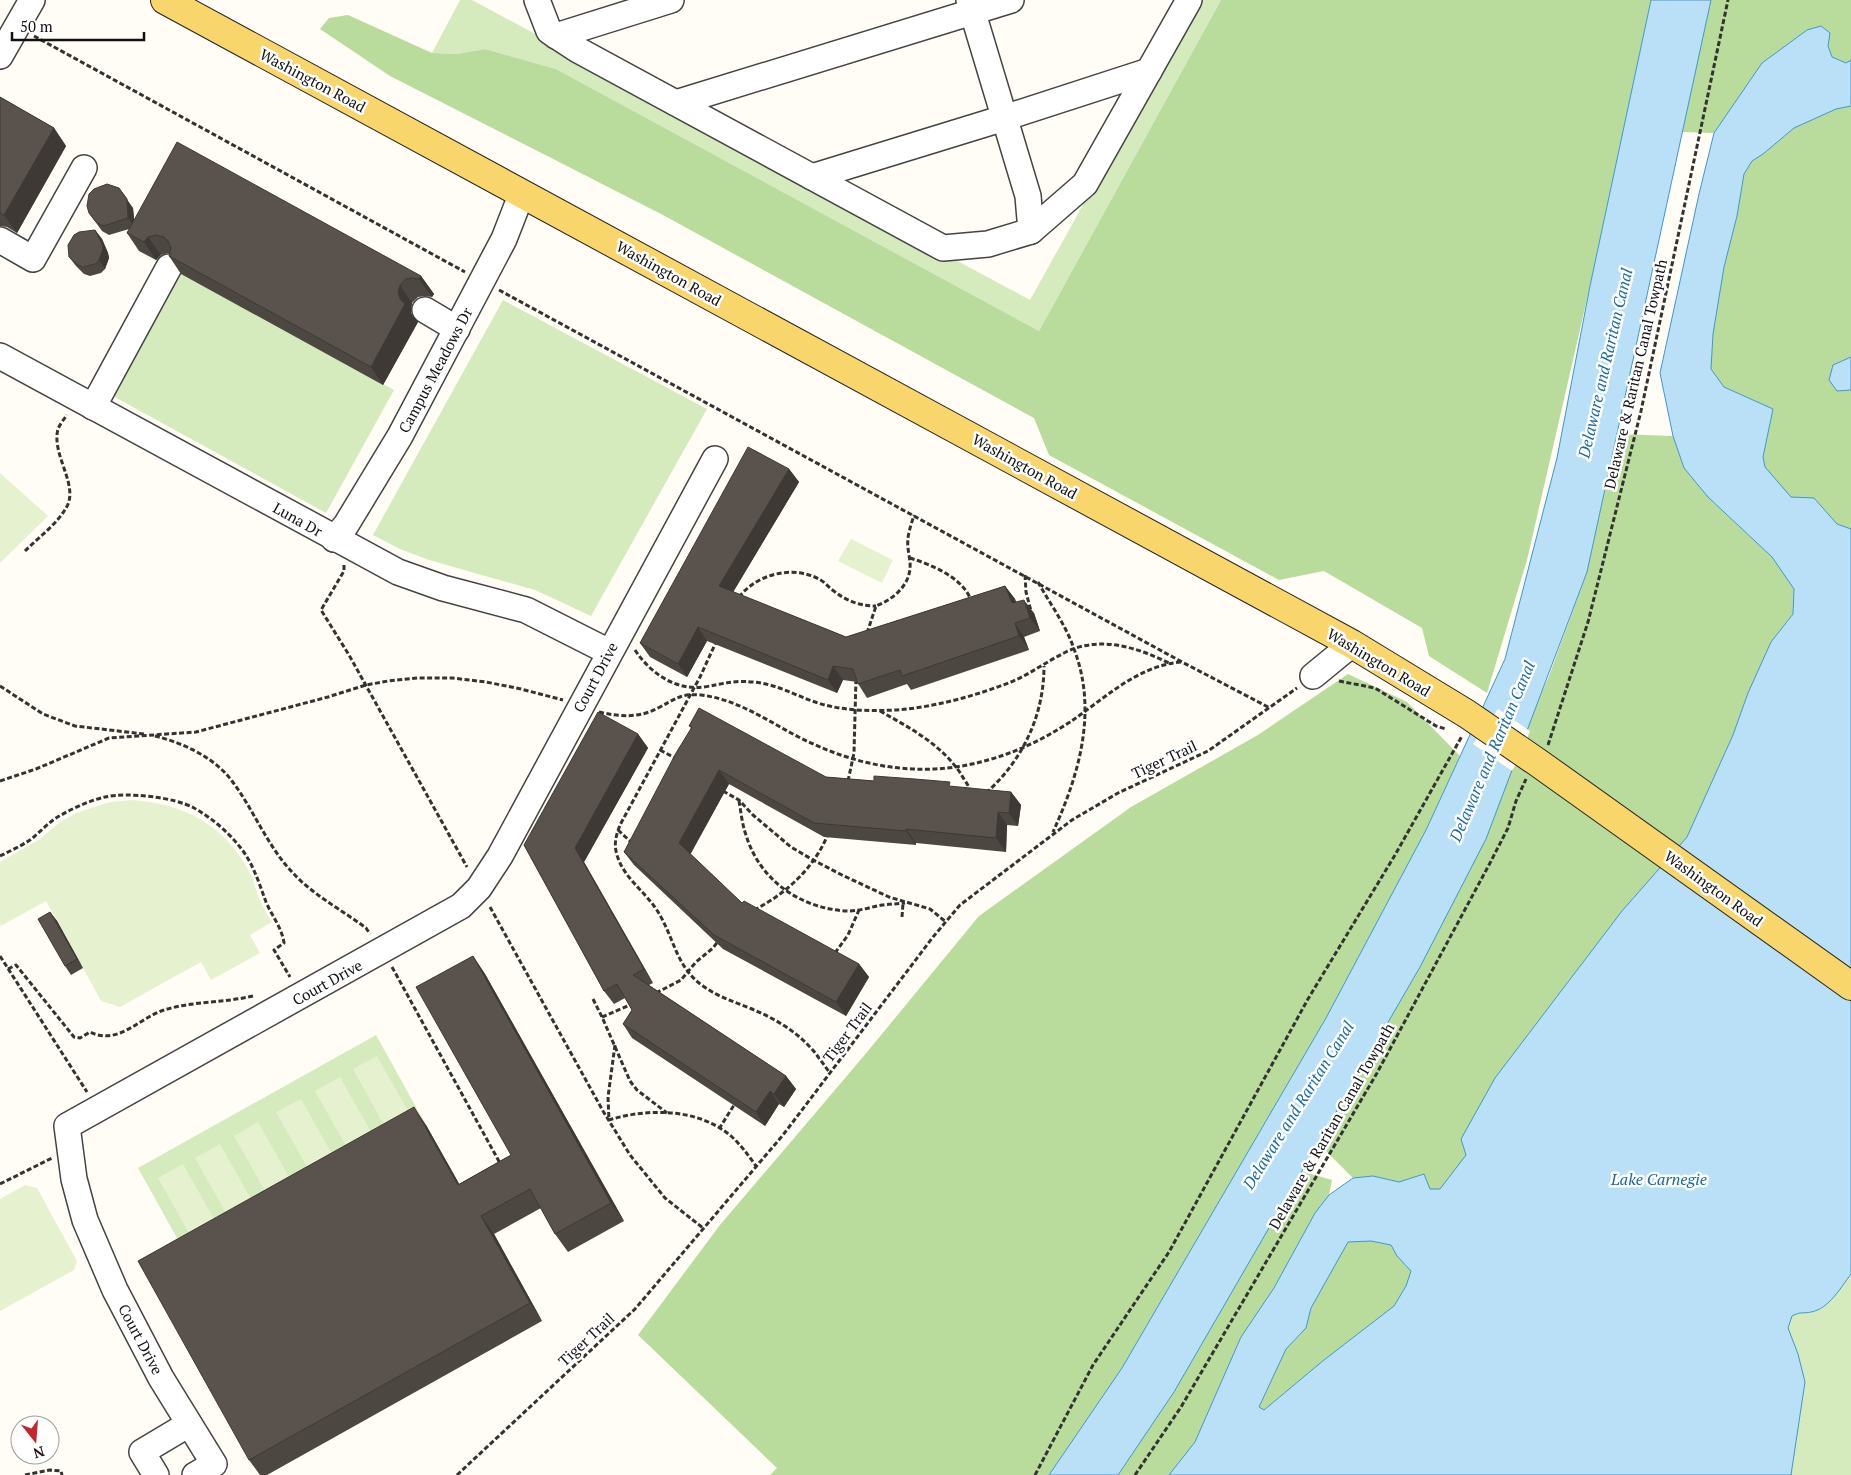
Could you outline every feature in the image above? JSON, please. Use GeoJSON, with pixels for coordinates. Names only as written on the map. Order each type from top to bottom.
{"type":"FeatureCollection","features":[{"type":"Feature","properties":{"kind":"main road","name":"Washington Road"},"geometry":{"type":"LineString","coordinates":[[165,0],[1352,644],[1486,727],[1851,986]]}},
{"type":"Feature","properties":{"kind":"street"},"geometry":{"type":"LineString","coordinates":[[0,56],[32,0]]}},
{"type":"Feature","properties":{"kind":"street"},"geometry":{"type":"LineString","coordinates":[[537,0],[549,30],[578,50],[943,248],[988,244],[1031,231],[1085,184],[1189,0]]}},
{"type":"Feature","properties":{"kind":"street"},"geometry":{"type":"LineString","coordinates":[[556,36],[671,0]]}},
{"type":"Feature","properties":{"kind":"street"},"geometry":{"type":"LineString","coordinates":[[676,103],[970,6],[1011,0]]}},
{"type":"Feature","properties":{"kind":"street"},"geometry":{"type":"LineString","coordinates":[[970,6],[1028,196],[1031,231]]}},
{"type":"Feature","properties":{"kind":"street"},"geometry":{"type":"LineString","coordinates":[[812,177],[1149,71]]}},
{"type":"Feature","properties":{"kind":"street"},"geometry":{"type":"LineString","coordinates":[[0,240],[33,259],[84,168]]}},
{"type":"Feature","properties":{"kind":"street","name":"Campus Meadows Dr"},"geometry":{"type":"LineString","coordinates":[[336,550],[346,525],[400,436],[504,239],[522,193]]}},
{"type":"Feature","properties":{"kind":"street"},"geometry":{"type":"LineString","coordinates":[[93,407],[168,267]]}},
{"type":"Feature","properties":{"kind":"street"},"geometry":{"type":"LineString","coordinates":[[425,310],[457,329]]}},
{"type":"Feature","properties":{"kind":"street","name":"Luna Dr"},"geometry":{"type":"LineString","coordinates":[[0,356],[93,407],[336,550],[443,588],[526,610],[609,652]]}},
{"type":"Feature","properties":{"kind":"street","name":"Court Drive"},"geometry":{"type":"LineString","coordinates":[[204,1469],[189,1424],[161,1378],[115,1290],[85,1220],[74,1179],[67,1126],[98,1109],[372,938],[461,906],[479,888],[500,856],[715,459]]}},
{"type":"Feature","properties":{"kind":"street"},"geometry":{"type":"LineString","coordinates":[[1313,676],[1352,644]]}},
{"type":"Feature","properties":{"kind":"street"},"geometry":{"type":"LineString","coordinates":[[156,1475],[142,1452],[189,1424]]}},
{"type":"Feature","properties":{"kind":"path","name":"Delaware & Raritan Canal Towpath"},"geometry":{"type":"LineString","coordinates":[[1135,1475],[1181,1407],[1377,1073],[1508,828],[1516,801],[1588,622],[1641,411],[1728,0]]}},
{"type":"Feature","properties":{"kind":"path"},"geometry":{"type":"LineString","coordinates":[[16,26],[1182,662],[1270,708]]}},
{"type":"Feature","properties":{"kind":"path"},"geometry":{"type":"LineString","coordinates":[[735,601],[745,589],[758,581],[772,574],[788,572],[805,573],[820,579],[846,600],[855,604],[876,606],[892,598],[904,584],[909,572],[908,536],[914,515]]}},
{"type":"Feature","properties":{"kind":"path"},"geometry":{"type":"LineString","coordinates":[[336,550],[344,566],[344,571],[321,610],[349,655],[608,1120],[630,1155],[665,1198],[703,1228]]}},
{"type":"Feature","properties":{"kind":"path"},"geometry":{"type":"LineString","coordinates":[[909,558],[952,578],[966,591],[972,605]]}},
{"type":"Feature","properties":{"kind":"path"},"geometry":{"type":"LineString","coordinates":[[1025,575],[1026,592],[1032,614]]}},
{"type":"Feature","properties":{"kind":"path"},"geometry":{"type":"LineString","coordinates":[[1037,582],[1058,616],[1074,648],[1085,696],[1083,741],[1077,771],[1070,793],[1052,834]]}},
{"type":"Feature","properties":{"kind":"path"},"geometry":{"type":"LineString","coordinates":[[867,635],[876,606]]}},
{"type":"Feature","properties":{"kind":"path"},"geometry":{"type":"LineString","coordinates":[[718,639],[700,677],[618,830],[616,851],[632,882],[654,906],[666,926],[675,950],[687,973],[715,993],[764,1014],[785,1026],[811,1047],[830,1073]]}},
{"type":"Feature","properties":{"kind":"path"},"geometry":{"type":"LineString","coordinates":[[980,799],[1004,776],[1024,747],[1036,720],[1043,692],[1044,666]]}},
{"type":"Feature","properties":{"kind":"path"},"geometry":{"type":"LineString","coordinates":[[846,786],[854,753],[856,672]]}},
{"type":"Feature","properties":{"kind":"path"},"geometry":{"type":"LineString","coordinates":[[1035,1475],[1093,1365],[1169,1252],[1308,999],[1395,855],[1464,734],[1436,726],[1375,688],[1313,676]]}},
{"type":"Feature","properties":{"kind":"path","name":"Tiger Trail"},"geometry":{"type":"LineString","coordinates":[[457,1475],[635,1309],[783,1135],[960,905],[1072,820],[1118,793],[1208,751],[1313,676]]}},
{"type":"Feature","properties":{"kind":"path"},"geometry":{"type":"LineString","coordinates":[[0,686],[43,714],[75,726],[150,735],[175,741],[211,760],[231,780],[259,826],[293,874],[366,928],[391,966],[506,1172]]}},
{"type":"Feature","properties":{"kind":"path"},"geometry":{"type":"LineString","coordinates":[[879,710],[927,738],[944,753],[970,788],[972,796]]}},
{"type":"Feature","properties":{"kind":"path"},"geometry":{"type":"LineString","coordinates":[[660,750],[685,763]]}},
{"type":"Feature","properties":{"kind":"path"},"geometry":{"type":"LineString","coordinates":[[722,790],[738,800],[791,847],[813,860],[889,897],[930,909],[946,922]]}},
{"type":"Feature","properties":{"kind":"path"},"geometry":{"type":"LineString","coordinates":[[0,856],[29,840],[56,818],[82,804],[106,797],[138,795],[162,798],[193,807],[226,832],[245,855],[260,882],[267,904],[276,919],[284,943],[274,950],[291,978]]}},
{"type":"Feature","properties":{"kind":"path"},"geometry":{"type":"LineString","coordinates":[[738,800],[746,834],[755,856],[771,879],[784,891],[805,902],[826,908],[850,911],[908,903]]}},
{"type":"Feature","properties":{"kind":"path"},"geometry":{"type":"LineString","coordinates":[[752,910],[784,891],[801,876],[827,837],[830,828]]}},
{"type":"Feature","properties":{"kind":"path"},"geometry":{"type":"LineString","coordinates":[[618,830],[635,846]]}},
{"type":"Feature","properties":{"kind":"path"},"geometry":{"type":"LineString","coordinates":[[902,918],[903,903]]}},
{"type":"Feature","properties":{"kind":"path"},"geometry":{"type":"LineString","coordinates":[[832,957],[848,935],[858,910]]}},
{"type":"Feature","properties":{"kind":"path"},"geometry":{"type":"LineString","coordinates":[[654,994],[681,980],[696,962],[720,940]]}},
{"type":"Feature","properties":{"kind":"path"},"geometry":{"type":"LineString","coordinates":[[0,956],[98,1109]]}},
{"type":"Feature","properties":{"kind":"path"},"geometry":{"type":"LineString","coordinates":[[8,969],[16,965],[74,1037],[80,1038],[90,1032],[98,1036],[113,1036],[162,1011],[178,1006],[234,1000],[257,995]]}},
{"type":"Feature","properties":{"kind":"path"},"geometry":{"type":"LineString","coordinates":[[284,981],[298,973]]}},
{"type":"Feature","properties":{"kind":"path"},"geometry":{"type":"LineString","coordinates":[[593,999],[615,1046],[622,1067],[630,1081],[637,1090],[667,1113]]}},
{"type":"Feature","properties":{"kind":"path"},"geometry":{"type":"LineString","coordinates":[[602,1017],[620,1008],[640,1002]]}},
{"type":"Feature","properties":{"kind":"path"},"geometry":{"type":"LineString","coordinates":[[608,1120],[608,1097],[615,1046]]}},
{"type":"Feature","properties":{"kind":"path"},"geometry":{"type":"LineString","coordinates":[[719,1129],[734,1105]]}},
{"type":"Feature","properties":{"kind":"path"},"geometry":{"type":"LineString","coordinates":[[608,1120],[629,1116],[681,1113],[730,1135],[743,1148],[756,1166]]}},
{"type":"Feature","properties":{"kind":"path"},"geometry":{"type":"LineString","coordinates":[[25,1475],[56,1470],[61,1471],[62,1475]]}},
{"type":"Feature","properties":{"kind":"green space"},"geometry":{"type":"Polygon","coordinates":[[[460,0],[472,0],[1030,300],[1197,0],[1221,0],[1039,331],[556,69],[485,49],[457,54],[432,53],[460,0]]]}},
{"type":"Feature","properties":{"kind":"green space"},"geometry":{"type":"Polygon","coordinates":[[[1221,0],[1651,0],[1590,286],[1527,560],[1487,693],[1429,656],[1422,628],[1324,571],[1279,580],[1049,455],[1034,418],[663,215],[390,76],[320,29],[329,18],[348,15],[432,53],[457,54],[485,49],[556,69],[1039,331],[1221,0]]]}},
{"type":"Feature","properties":{"kind":"green space"},"geometry":{"type":"Polygon","coordinates":[[[1711,0],[1851,0],[1851,60],[1846,63],[1832,57],[1828,46],[1830,33],[1822,27],[1807,30],[1762,63],[1714,133],[1682,132],[1711,0]]]}},
{"type":"Feature","properties":{"kind":"green space"},"geometry":{"type":"Polygon","coordinates":[[[1851,106],[1851,357],[1833,365],[1837,391],[1851,390],[1851,529],[1837,524],[1814,498],[1791,498],[1765,467],[1763,457],[1773,409],[1724,387],[1711,369],[1713,334],[1724,267],[1737,216],[1744,174],[1752,161],[1794,128],[1836,109],[1851,106]]]}},
{"type":"Feature","properties":{"kind":"green space"},"geometry":{"type":"Polygon","coordinates":[[[178,272],[394,390],[326,513],[111,395],[178,272]]]}},
{"type":"Feature","properties":{"kind":"green space"},"geometry":{"type":"Polygon","coordinates":[[[503,300],[707,409],[591,616],[535,590],[429,560],[400,549],[373,535],[503,300]]]}},
{"type":"Feature","properties":{"kind":"green space"},"geometry":{"type":"Polygon","coordinates":[[[1617,434],[1673,436],[1684,468],[1708,497],[1772,557],[1794,589],[1793,614],[1771,642],[1748,693],[1733,735],[1687,837],[1622,911],[1495,1078],[1467,1155],[1440,1189],[1430,1189],[1424,1174],[1399,1182],[1373,1176],[1353,1178],[1317,1142],[1420,967],[1549,676],[1587,572],[1617,434]]]}},
{"type":"Feature","properties":{"kind":"green space"},"geometry":{"type":"Polygon","coordinates":[[[0,473],[48,516],[0,563],[0,473]]]}},
{"type":"Feature","properties":{"kind":"green space"},"geometry":{"type":"Polygon","coordinates":[[[851,539],[893,560],[882,583],[838,561],[851,539]]]}},
{"type":"Feature","properties":{"kind":"green space"},"geometry":{"type":"Polygon","coordinates":[[[1348,674],[1407,702],[1460,756],[1426,830],[1326,1018],[1122,1368],[1049,1475],[770,1475],[777,1468],[638,1335],[720,1225],[863,1057],[979,916],[1131,807],[1258,735],[1348,674]]]}},
{"type":"Feature","properties":{"kind":"green space"},"geometry":{"type":"Polygon","coordinates":[[[132,800],[169,806],[186,812],[216,830],[240,856],[252,876],[259,899],[272,922],[250,935],[260,953],[211,980],[201,962],[120,1007],[101,1001],[46,901],[1,926],[0,862],[40,839],[59,823],[76,813],[110,802],[132,800]]]}},
{"type":"Feature","properties":{"kind":"green space"},"geometry":{"type":"Polygon","coordinates":[[[376,1035],[426,1125],[188,1258],[138,1168],[376,1035]]]}},
{"type":"Feature","properties":{"kind":"green space"},"geometry":{"type":"Polygon","coordinates":[[[377,1056],[408,1111],[384,1125],[353,1069],[377,1056]]]}},
{"type":"Feature","properties":{"kind":"green space"},"geometry":{"type":"Polygon","coordinates":[[[340,1077],[371,1132],[346,1146],[315,1091],[340,1077]]]}},
{"type":"Feature","properties":{"kind":"green space"},"geometry":{"type":"Polygon","coordinates":[[[301,1099],[332,1154],[307,1167],[276,1112],[301,1099]]]}},
{"type":"Feature","properties":{"kind":"green space"},"geometry":{"type":"Polygon","coordinates":[[[258,1122],[289,1177],[265,1191],[234,1136],[258,1122]]]}},
{"type":"Feature","properties":{"kind":"green space"},"geometry":{"type":"Polygon","coordinates":[[[220,1144],[251,1199],[226,1213],[195,1158],[220,1144]]]}},
{"type":"Feature","properties":{"kind":"green space"},"geometry":{"type":"Polygon","coordinates":[[[183,1164],[214,1219],[189,1233],[158,1178],[183,1164]]]}},
{"type":"Feature","properties":{"kind":"green space"},"geometry":{"type":"Polygon","coordinates":[[[1301,1171],[1332,1180],[1329,1195],[1315,1213],[1274,1288],[1241,1337],[1195,1442],[1169,1475],[1118,1475],[1174,1392],[1301,1171]]]}},
{"type":"Feature","properties":{"kind":"green space"},"geometry":{"type":"Polygon","coordinates":[[[25,1185],[37,1188],[77,1261],[74,1270],[0,1311],[0,1199],[25,1185]]]}},
{"type":"Feature","properties":{"kind":"green space"},"geometry":{"type":"Polygon","coordinates":[[[1348,1241],[1371,1241],[1391,1245],[1397,1256],[1411,1271],[1406,1286],[1394,1306],[1324,1360],[1264,1410],[1259,1407],[1286,1349],[1306,1328],[1310,1308],[1348,1241]]]}},
{"type":"Feature","properties":{"kind":"green space"},"geometry":{"type":"Polygon","coordinates":[[[1851,1274],[1851,1475],[1791,1475],[1805,1382],[1788,1329],[1792,1316],[1823,1307],[1834,1297],[1851,1274]]]}},
{"type":"Feature","properties":{"kind":"water","name":"Delaware and Raritan Canal"},"geometry":{"type":"Polygon","coordinates":[[[1651,0],[1711,0],[1587,572],[1486,839],[1420,967],[1174,1392],[1118,1475],[1049,1475],[1122,1368],[1326,1018],[1426,830],[1505,659],[1557,458],[1590,286],[1651,0]]]}},
{"type":"Feature","properties":{"kind":"water","name":"Lake Carnegie"},"geometry":{"type":"Polygon","coordinates":[[[1821,26],[1830,33],[1828,46],[1832,57],[1846,63],[1851,60],[1851,106],[1836,109],[1794,128],[1752,161],[1744,174],[1737,216],[1724,267],[1713,334],[1711,369],[1724,387],[1773,409],[1763,457],[1765,467],[1791,497],[1814,498],[1837,524],[1851,529],[1851,1274],[1829,1302],[1817,1310],[1792,1316],[1788,1328],[1798,1354],[1805,1382],[1791,1475],[1169,1475],[1195,1442],[1241,1337],[1274,1288],[1315,1213],[1329,1195],[1353,1178],[1373,1176],[1399,1182],[1424,1174],[1430,1189],[1440,1189],[1466,1155],[1461,1139],[1495,1078],[1622,911],[1687,837],[1733,735],[1748,693],[1771,642],[1793,614],[1794,589],[1772,557],[1708,497],[1684,468],[1673,436],[1660,373],[1714,133],[1762,63],[1807,30],[1821,26]],[[1371,1241],[1348,1242],[1311,1308],[1306,1328],[1286,1349],[1259,1407],[1264,1410],[1324,1360],[1394,1306],[1406,1286],[1411,1271],[1397,1256],[1391,1245],[1371,1241]]]}},
{"type":"Feature","properties":{"kind":"water"},"geometry":{"type":"Polygon","coordinates":[[[1851,357],[1851,390],[1837,391],[1829,380],[1833,365],[1851,357]]]}},
{"type":"Feature","properties":{"kind":"pier"},"geometry":{"type":"Polygon","coordinates":[[[1498,709],[1530,731],[1520,757],[1512,771],[1473,744],[1498,709]]]}},
{"type":"Feature","properties":{"kind":"building"},"geometry":{"type":"Polygon","coordinates":[[[0,97],[54,128],[4,215],[0,213],[0,97]]]}},
{"type":"Feature","properties":{"kind":"building"},"geometry":{"type":"Polygon","coordinates":[[[177,142],[421,276],[419,279],[406,279],[400,285],[398,292],[400,299],[405,304],[371,367],[169,256],[171,248],[164,237],[156,235],[148,237],[144,242],[127,233],[177,142]]]}},
{"type":"Feature","properties":{"kind":"building"},"geometry":{"type":"Polygon","coordinates":[[[107,184],[119,188],[127,199],[128,218],[103,226],[96,222],[89,213],[87,206],[89,194],[94,189],[107,184]]]}},
{"type":"Feature","properties":{"kind":"building"},"geometry":{"type":"Polygon","coordinates":[[[95,230],[103,249],[99,260],[95,264],[83,267],[78,265],[69,257],[68,245],[74,235],[79,232],[95,230]]]}},
{"type":"Feature","properties":{"kind":"building"},"geometry":{"type":"Polygon","coordinates":[[[748,447],[789,469],[719,586],[846,637],[1005,586],[1012,603],[1024,600],[1030,618],[1015,623],[1019,636],[902,676],[900,670],[858,684],[853,669],[833,666],[828,680],[698,627],[678,664],[640,643],[748,447]]]}},
{"type":"Feature","properties":{"kind":"building"},"geometry":{"type":"Polygon","coordinates":[[[699,708],[826,777],[874,781],[874,776],[915,779],[950,782],[949,786],[1011,792],[1009,813],[998,812],[996,838],[906,829],[906,831],[814,823],[719,770],[679,843],[742,903],[744,901],[859,964],[836,1002],[714,935],[624,852],[676,753],[692,727],[689,726],[699,708]]]}},
{"type":"Feature","properties":{"kind":"building"},"geometry":{"type":"Polygon","coordinates":[[[598,712],[638,734],[575,848],[644,969],[633,975],[786,1076],[774,1094],[770,1091],[756,1112],[623,1024],[632,1010],[617,984],[604,991],[524,845],[598,712]]]}},
{"type":"Feature","properties":{"kind":"building"},"geometry":{"type":"Polygon","coordinates":[[[50,912],[77,959],[65,966],[38,919],[50,912]]]}},
{"type":"Feature","properties":{"kind":"building"},"geometry":{"type":"Polygon","coordinates":[[[473,956],[611,1203],[555,1234],[530,1189],[481,1216],[530,1303],[249,1460],[138,1261],[414,1107],[458,1185],[511,1155],[416,987],[473,956]]]}}]}
